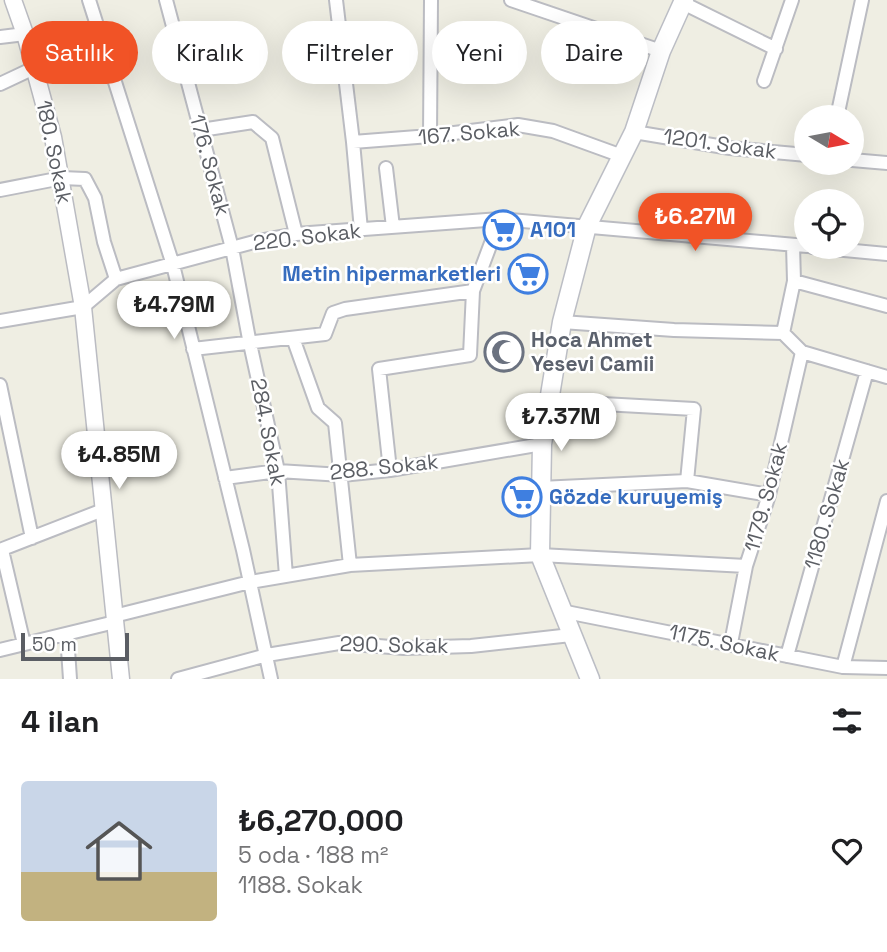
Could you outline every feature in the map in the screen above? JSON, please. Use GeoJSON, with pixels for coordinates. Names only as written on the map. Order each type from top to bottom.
{"type":"FeatureCollection","features":[{"type":"Feature","properties":{"kind":"main road"},"geometry":{"type":"LineString","coordinates":[[590,679],[540,555],[542,444],[562,322],[587,226],[634,132],[661,51],[683,1]]}},
{"type":"Feature","properties":{"kind":"street","name":"180. Sokak"},"geometry":{"type":"LineString","coordinates":[[14,0],[21,22]]}},
{"type":"Feature","properties":{"kind":"street"},"geometry":{"type":"LineString","coordinates":[[89,0],[173,265],[271,679]]}},
{"type":"Feature","properties":{"kind":"street","name":"176. Sokak"},"geometry":{"type":"LineString","coordinates":[[166,0],[232,248]]}},
{"type":"Feature","properties":{"kind":"street"},"geometry":{"type":"LineString","coordinates":[[336,0],[354,142],[361,230]]}},
{"type":"Feature","properties":{"kind":"street"},"geometry":{"type":"LineString","coordinates":[[430,136],[431,0]]}},
{"type":"Feature","properties":{"kind":"street"},"geometry":{"type":"LineString","coordinates":[[511,0],[661,51]]}},
{"type":"Feature","properties":{"kind":"street"},"geometry":{"type":"LineString","coordinates":[[764,81],[793,0]]}},
{"type":"Feature","properties":{"kind":"street"},"geometry":{"type":"LineString","coordinates":[[840,105],[862,0]]}},
{"type":"Feature","properties":{"kind":"street"},"geometry":{"type":"LineString","coordinates":[[683,1],[776,49]]}},
{"type":"Feature","properties":{"kind":"street"},"geometry":{"type":"LineString","coordinates":[[0,37],[21,34]]}},
{"type":"Feature","properties":{"kind":"street"},"geometry":{"type":"LineString","coordinates":[[0,84],[21,74]]}},
{"type":"Feature","properties":{"kind":"street","name":"180. Sokak"},"geometry":{"type":"LineString","coordinates":[[38,84],[62,178],[83,307],[121,679]]}},
{"type":"Feature","properties":{"kind":"street"},"geometry":{"type":"LineString","coordinates":[[201,130],[253,122],[272,138],[296,234]]}},
{"type":"Feature","properties":{"kind":"street","name":"167. Sokak"},"geometry":{"type":"LineString","coordinates":[[354,142],[518,125],[553,131],[622,156]]}},
{"type":"Feature","properties":{"kind":"street","name":"1201. Sokak"},"geometry":{"type":"LineString","coordinates":[[634,132],[730,148],[794,154]]}},
{"type":"Feature","properties":{"kind":"street"},"geometry":{"type":"LineString","coordinates":[[864,161],[887,163]]}},
{"type":"Feature","properties":{"kind":"street"},"geometry":{"type":"LineString","coordinates":[[386,168],[393,228]]}},
{"type":"Feature","properties":{"kind":"street"},"geometry":{"type":"LineString","coordinates":[[0,190],[62,178],[85,178],[95,198],[104,242],[116,279]]}},
{"type":"Feature","properties":{"kind":"street"},"geometry":{"type":"LineString","coordinates":[[390,470],[379,369],[470,355],[472,291],[500,219]]}},
{"type":"Feature","properties":{"kind":"street","name":"220. Sokak"},"geometry":{"type":"LineString","coordinates":[[83,307],[116,279],[296,234],[500,219],[793,245]]}},
{"type":"Feature","properties":{"kind":"street"},"geometry":{"type":"LineString","coordinates":[[783,333],[794,281],[793,245]]}},
{"type":"Feature","properties":{"kind":"street","name":"284. Sokak"},"geometry":{"type":"LineString","coordinates":[[232,248],[278,471],[286,576]]}},
{"type":"Feature","properties":{"kind":"street"},"geometry":{"type":"LineString","coordinates":[[864,252],[887,254]]}},
{"type":"Feature","properties":{"kind":"street"},"geometry":{"type":"LineString","coordinates":[[794,281],[887,306]]}},
{"type":"Feature","properties":{"kind":"street"},"geometry":{"type":"LineString","coordinates":[[193,349],[325,334],[332,313],[345,309],[472,291]]}},
{"type":"Feature","properties":{"kind":"street"},"geometry":{"type":"LineString","coordinates":[[0,321],[83,307]]}},
{"type":"Feature","properties":{"kind":"street"},"geometry":{"type":"LineString","coordinates":[[562,322],[674,330],[783,333],[802,352],[887,377]]}},
{"type":"Feature","properties":{"kind":"street"},"geometry":{"type":"LineString","coordinates":[[293,338],[318,408],[335,423],[350,565]]}},
{"type":"Feature","properties":{"kind":"street","name":"1179. Sokak"},"geometry":{"type":"LineString","coordinates":[[731,643],[746,566],[769,495],[802,352]]}},
{"type":"Feature","properties":{"kind":"street","name":"1180. Sokak"},"geometry":{"type":"LineString","coordinates":[[787,656],[867,371]]}},
{"type":"Feature","properties":{"kind":"street"},"geometry":{"type":"LineString","coordinates":[[1,392],[32,538]]}},
{"type":"Feature","properties":{"kind":"street"},"geometry":{"type":"LineString","coordinates":[[548,401],[694,409],[687,481]]}},
{"type":"Feature","properties":{"kind":"street","name":"288. Sokak"},"geometry":{"type":"LineString","coordinates":[[225,478],[278,471],[342,475],[390,470],[542,444]]}},
{"type":"Feature","properties":{"kind":"street"},"geometry":{"type":"LineString","coordinates":[[540,488],[687,481],[769,495]]}},
{"type":"Feature","properties":{"kind":"street"},"geometry":{"type":"LineString","coordinates":[[843,667],[887,500]]}},
{"type":"Feature","properties":{"kind":"street"},"geometry":{"type":"LineString","coordinates":[[24,644],[1,550],[103,509]]}},
{"type":"Feature","properties":{"kind":"street"},"geometry":{"type":"LineString","coordinates":[[0,650],[67,635],[250,582],[350,565],[540,555],[746,566]]}},
{"type":"Feature","properties":{"kind":"street","name":"1175. Sokak"},"geometry":{"type":"LineString","coordinates":[[561,611],[843,667],[887,668]]}},
{"type":"Feature","properties":{"kind":"street"},"geometry":{"type":"LineString","coordinates":[[67,635],[70,679]]}},
{"type":"Feature","properties":{"kind":"street","name":"290. Sokak"},"geometry":{"type":"LineString","coordinates":[[178,679],[267,655],[339,643],[404,648],[471,646],[571,635]]}},
{"type":"Feature","properties":{"kind":"place","name":"A101"},"geometry":{"type":"Point","coordinates":[503,230]}},
{"type":"Feature","properties":{"kind":"place","name":"Metin hipermarketleri"},"geometry":{"type":"Point","coordinates":[528,274]}},
{"type":"Feature","properties":{"kind":"place","name":"Hoca Ahmet Yesevi Camii"},"geometry":{"type":"Point","coordinates":[504,352]}},
{"type":"Feature","properties":{"kind":"place","name":"Gözde kuruyemiş"},"geometry":{"type":"Point","coordinates":[522,497]}}]}
